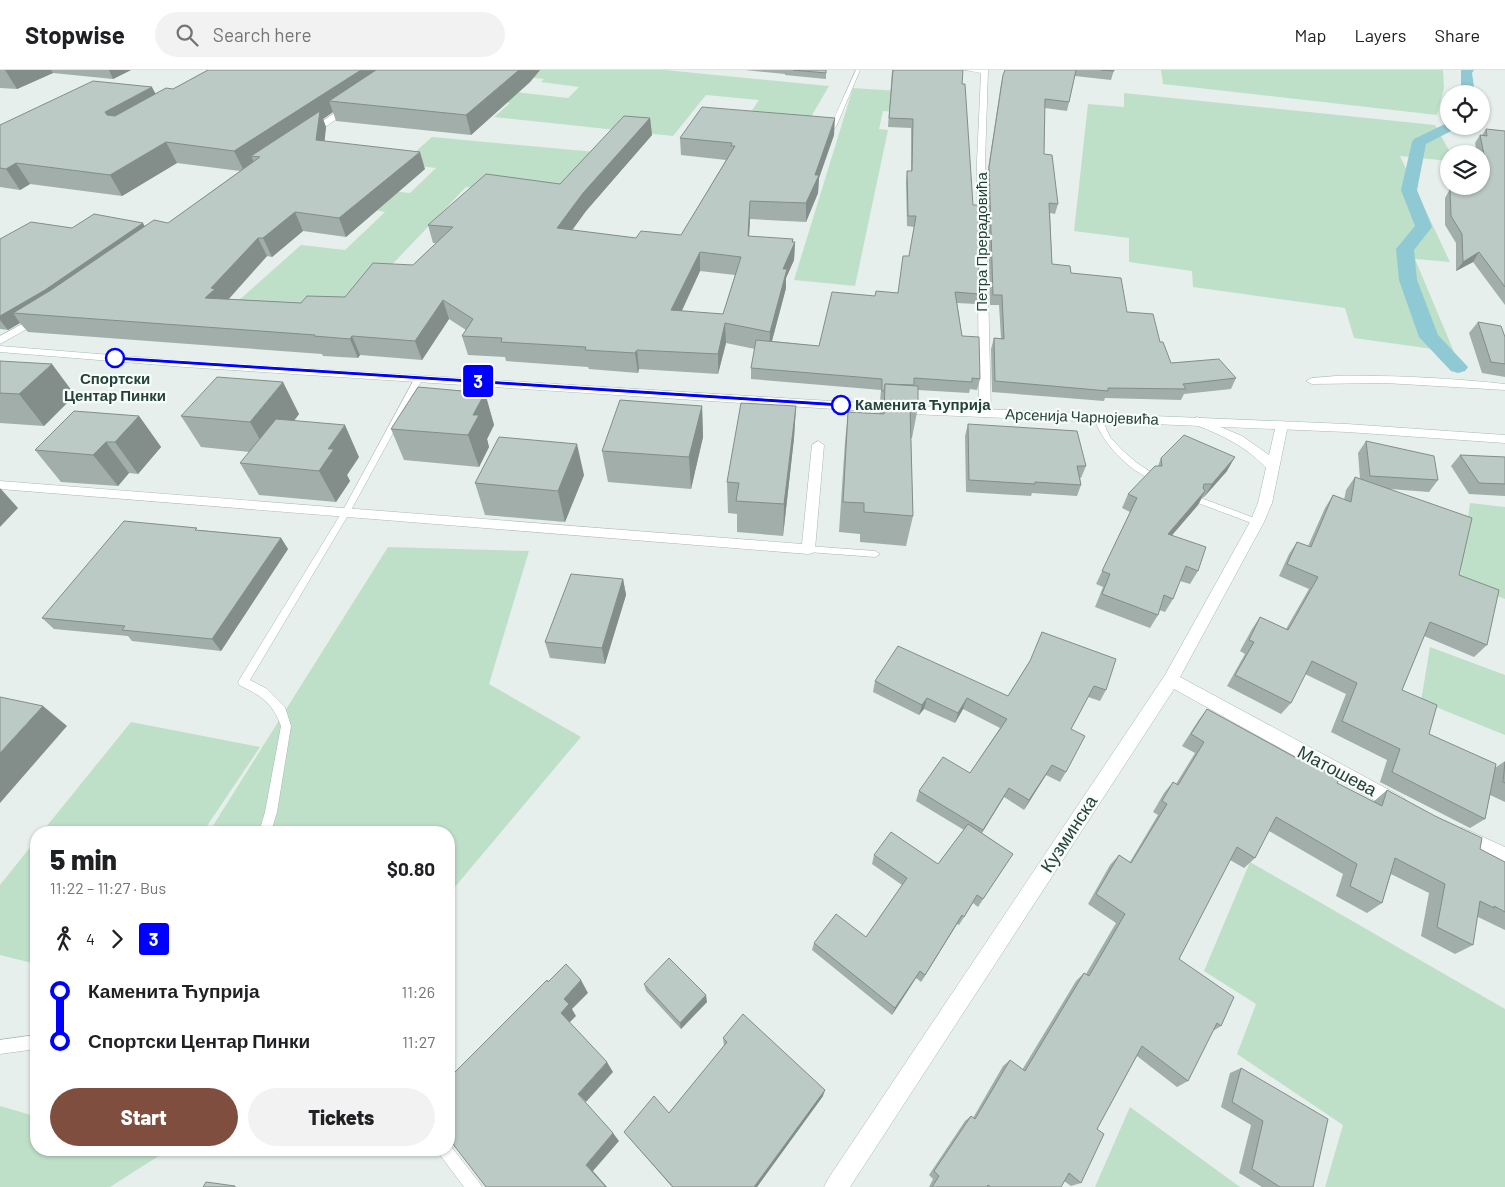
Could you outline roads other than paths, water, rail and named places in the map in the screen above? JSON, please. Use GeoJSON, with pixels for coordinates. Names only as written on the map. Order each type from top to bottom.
{"type":"FeatureCollection","features":[{"type":"Feature","properties":{"kind":"street"},"geometry":{"type":"LineString","coordinates":[[968,70],[985,71]]}},
{"type":"Feature","properties":{"kind":"street","name":"Петра Прерадовића"},"geometry":{"type":"LineString","coordinates":[[984,414],[981,172],[985,71]]}},
{"type":"Feature","properties":{"kind":"street"},"geometry":{"type":"LineString","coordinates":[[300,140],[359,100]]}},
{"type":"Feature","properties":{"kind":"street"},"geometry":{"type":"LineString","coordinates":[[0,341],[52,310]]}},
{"type":"Feature","properties":{"kind":"street","name":"Арсенија Чарнојевића"},"geometry":{"type":"LineString","coordinates":[[0,349],[185,364],[984,414],[1347,428],[1505,439]]}},
{"type":"Feature","properties":{"kind":"street"},"geometry":{"type":"LineString","coordinates":[[1312,381],[1396,379],[1505,387]]}},
{"type":"Feature","properties":{"kind":"street"},"geometry":{"type":"LineString","coordinates":[[1197,422],[1234,435],[1255,449],[1273,467]]}},
{"type":"Feature","properties":{"kind":"street","name":"Кузминска"},"geometry":{"type":"LineString","coordinates":[[836,1187],[1171,680],[1257,522],[1265,502],[1282,425]]}},
{"type":"Feature","properties":{"kind":"street"},"geometry":{"type":"LineString","coordinates":[[0,485],[215,500],[808,549],[818,445]]}},
{"type":"Feature","properties":{"kind":"street","name":"Матошева"},"geometry":{"type":"LineString","coordinates":[[1171,680],[1410,810]]}},
{"type":"Feature","properties":{"kind":"street"},"geometry":{"type":"LineString","coordinates":[[1444,827],[1505,856]]}},
{"type":"Feature","properties":{"kind":"lane"},"geometry":{"type":"LineString","coordinates":[[813,125],[833,127],[858,70]]}},
{"type":"Feature","properties":{"kind":"lane"},"geometry":{"type":"LineString","coordinates":[[267,826],[286,726],[281,710],[263,692],[243,682],[346,512],[419,378]]}},
{"type":"Feature","properties":{"kind":"lane"},"geometry":{"type":"LineString","coordinates":[[1098,419],[1115,450],[1131,465],[1151,476]]}},
{"type":"Feature","properties":{"kind":"lane"},"geometry":{"type":"LineString","coordinates":[[1201,501],[1257,522]]}},
{"type":"Feature","properties":{"kind":"lane"},"geometry":{"type":"LineString","coordinates":[[808,549],[875,554]]}},
{"type":"Feature","properties":{"kind":"lane"},"geometry":{"type":"LineString","coordinates":[[0,1047],[30,1043]]}},
{"type":"Feature","properties":{"kind":"lane"},"geometry":{"type":"LineString","coordinates":[[450,1156],[474,1187]]}},
{"type":"Feature","properties":{"kind":"waterway"},"geometry":{"type":"LineString","coordinates":[[1467,85],[1466,72],[1468,70]]}},
{"type":"Feature","properties":{"kind":"waterway"},"geometry":{"type":"LineString","coordinates":[[1440,131],[1419,142],[1409,190],[1424,227],[1405,249],[1408,280],[1429,337],[1458,367]]}},
{"type":"Feature","properties":{"kind":"place","name":"Спортски Центар Пинки"},"geometry":{"type":"Point","coordinates":[115,358]}},
{"type":"Feature","properties":{"kind":"place","name":"Каменита Ћуприја"},"geometry":{"type":"Point","coordinates":[841,405]}}]}
